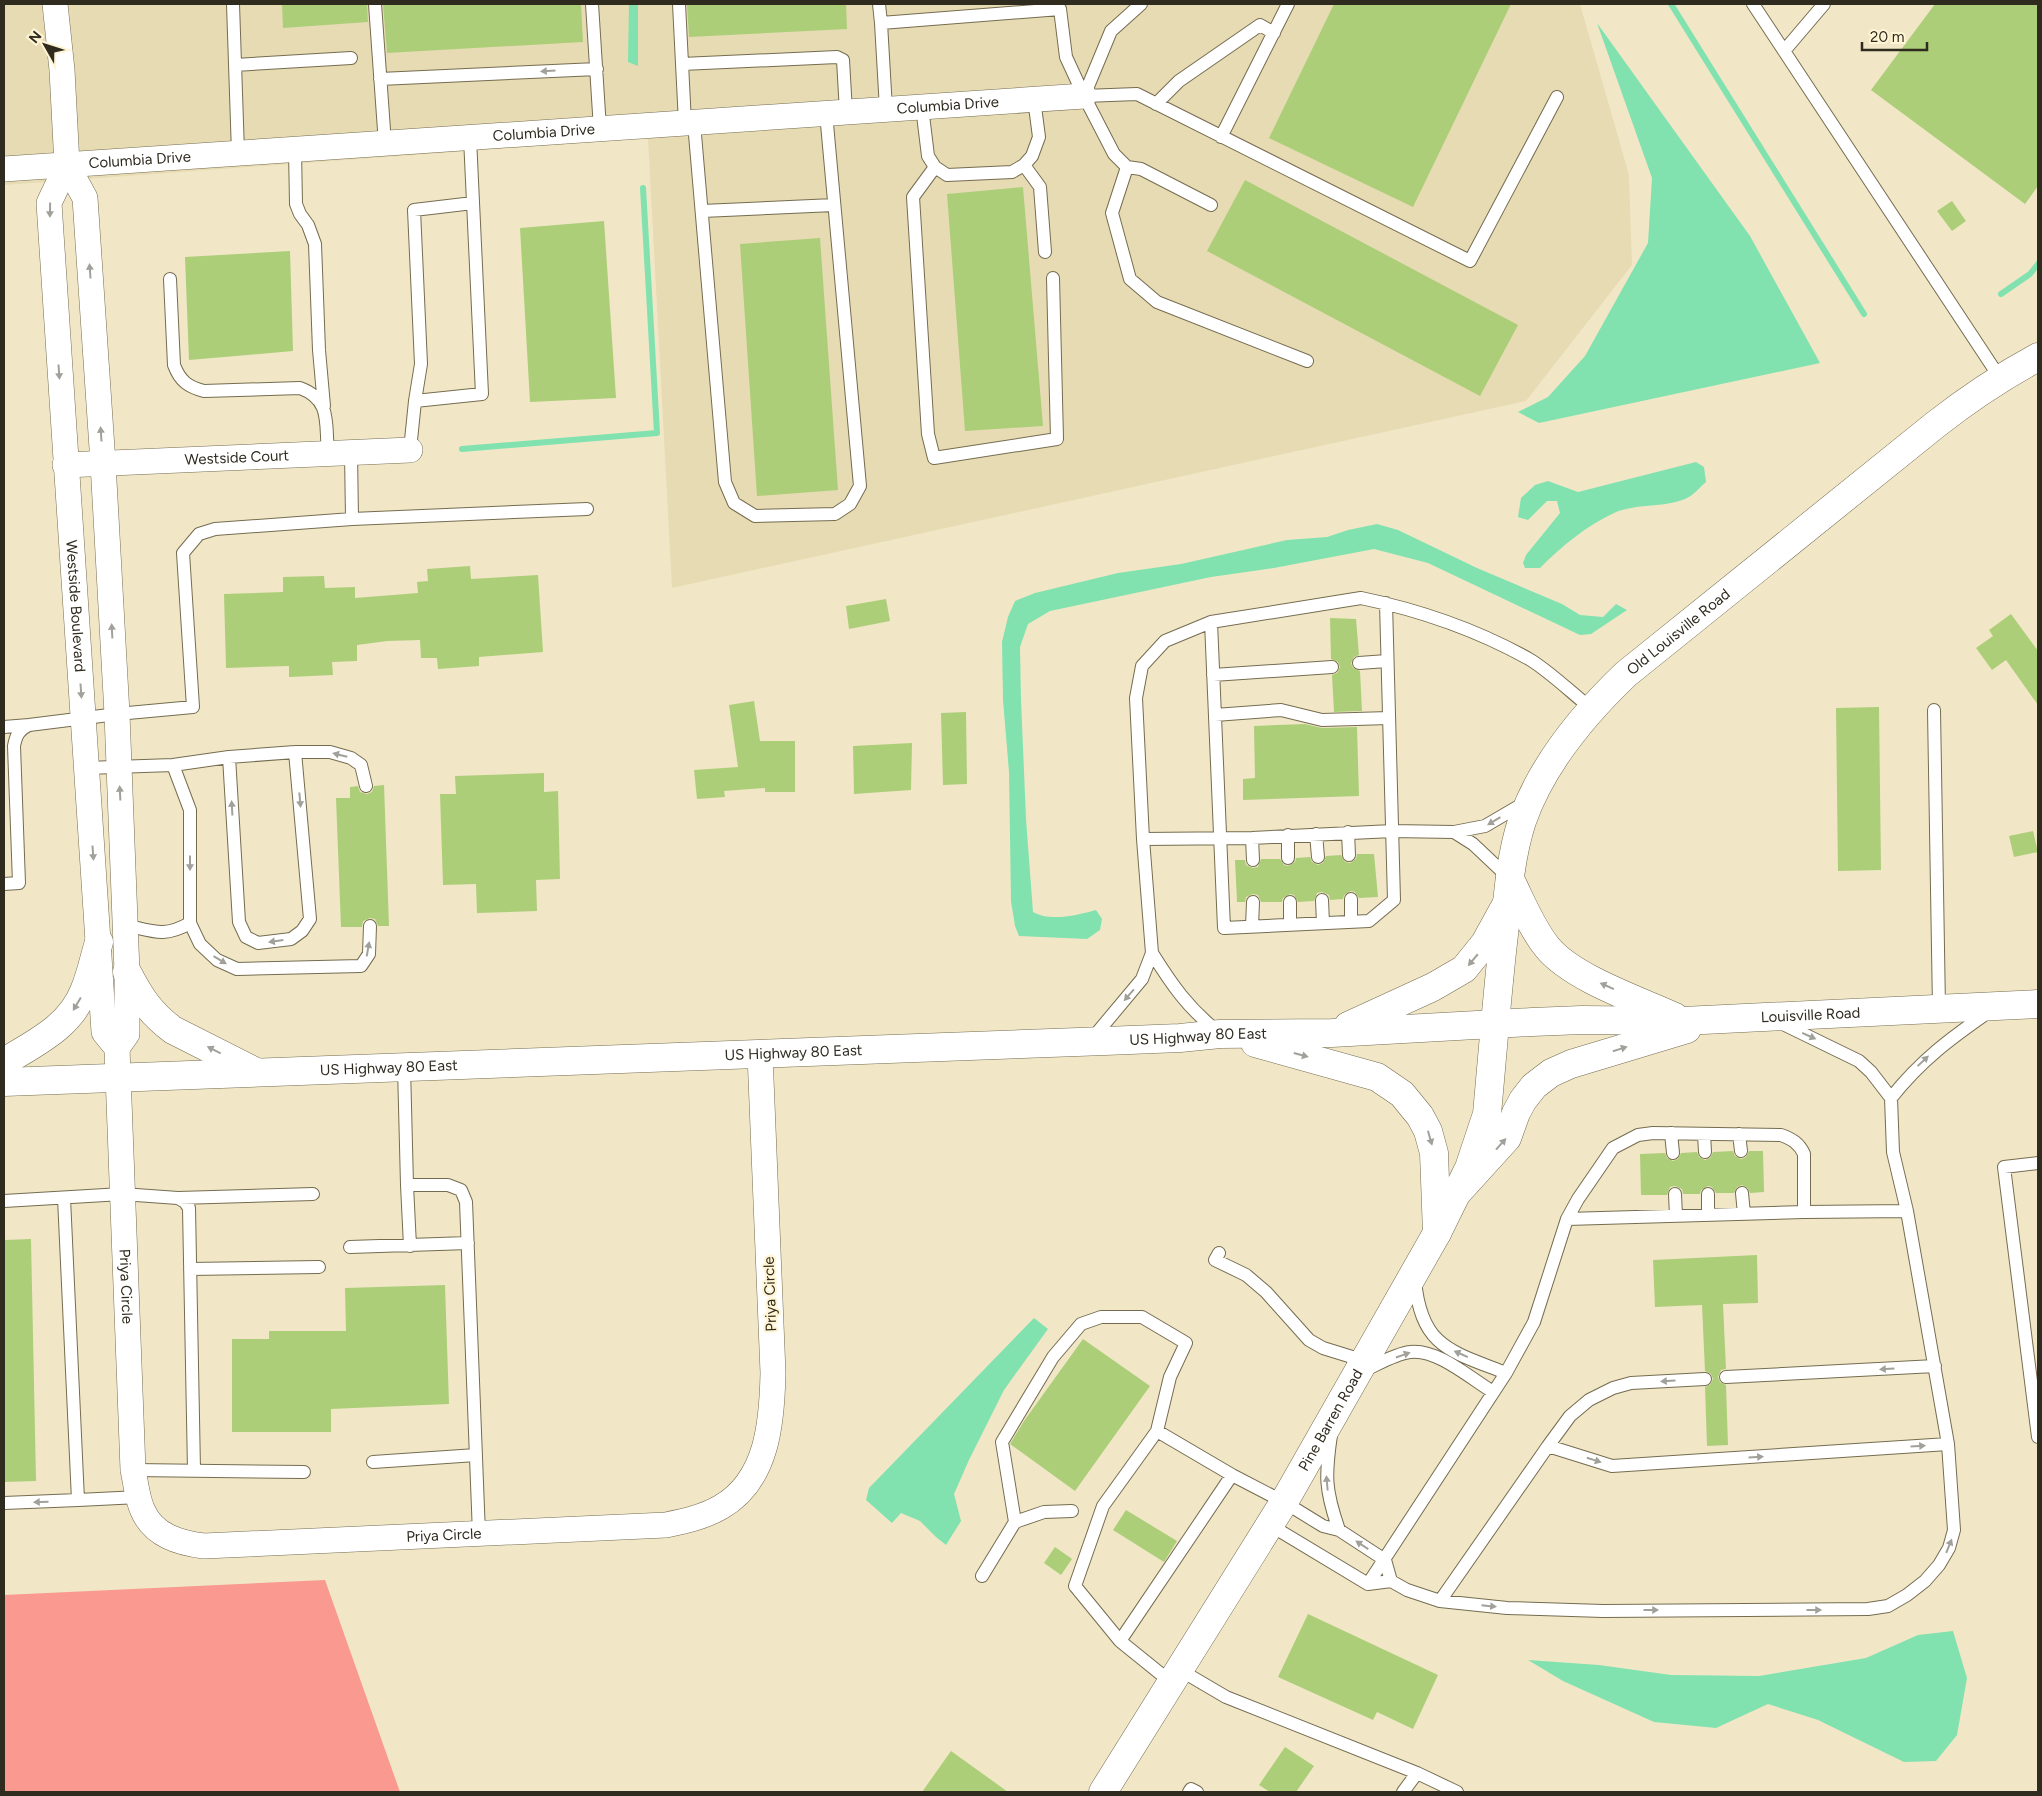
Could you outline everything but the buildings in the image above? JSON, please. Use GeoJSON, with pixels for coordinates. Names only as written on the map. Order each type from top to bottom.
{"type":"FeatureCollection","features":[{"type":"Feature","properties":{"kind":"main road","name":"Old Louisville Road"},"geometry":{"type":"LineString","coordinates":[[1495,1024],[1508,891],[1514,850],[1531,799],[1554,758],[1592,709],[1626,674],[1678,631],[1956,408],[2000,378],[2038,357]]}},
{"type":"Feature","properties":{"kind":"main road"},"geometry":{"type":"LineString","coordinates":[[1508,891],[1547,947],[1558,959],[1588,977],[1683,1021]]}},
{"type":"Feature","properties":{"kind":"main road"},"geometry":{"type":"LineString","coordinates":[[1332,1033],[1433,988],[1464,969],[1485,943],[1508,891]]}},
{"type":"Feature","properties":{"kind":"main road"},"geometry":{"type":"LineString","coordinates":[[4,1062],[41,1040],[67,1019],[84,991],[99,942]]}},
{"type":"Feature","properties":{"kind":"main road"},"geometry":{"type":"LineString","coordinates":[[127,972],[142,1000],[173,1030],[257,1072]]}},
{"type":"Feature","properties":{"kind":"main road","name":"Louisville Road"},"geometry":{"type":"LineString","coordinates":[[1582,1020],[1683,1021],[2038,1004]]}},
{"type":"Feature","properties":{"kind":"main road"},"geometry":{"type":"LineString","coordinates":[[1457,1194],[1507,1138],[1523,1100],[1534,1086],[1551,1073],[1572,1064],[1721,1018]]}},
{"type":"Feature","properties":{"kind":"main road","name":"US Highway 80 East"},"geometry":{"type":"LineString","coordinates":[[4,1082],[1089,1042],[1180,1038],[1220,1034],[1332,1033],[1582,1020]]}},
{"type":"Feature","properties":{"kind":"main road","name":"Pine Barren Road"},"geometry":{"type":"LineString","coordinates":[[1103,1792],[1284,1502],[1362,1367],[1457,1194],[1469,1168],[1487,1114],[1495,1024]]}},
{"type":"Feature","properties":{"kind":"main road"},"geometry":{"type":"LineString","coordinates":[[1220,1034],[1377,1077],[1402,1094],[1420,1116],[1428,1131],[1434,1152],[1437,1233]]}},
{"type":"Feature","properties":{"kind":"street","name":"Westside Boulevard"},"geometry":{"type":"LineString","coordinates":[[55,4],[62,70],[67,165],[85,198],[103,463],[117,714],[127,972],[127,1034],[117,1048]]}},
{"type":"Feature","properties":{"kind":"street","name":"Columbia Drive"},"geometry":{"type":"LineString","coordinates":[[4,169],[1084,96]]}},
{"type":"Feature","properties":{"kind":"street","name":"Westside Boulevard"},"geometry":{"type":"LineString","coordinates":[[67,165],[49,203],[104,1032],[117,1048],[118,1077]]}},
{"type":"Feature","properties":{"kind":"street","name":"Westside Court"},"geometry":{"type":"LineString","coordinates":[[65,465],[410,450]]}},
{"type":"Feature","properties":{"kind":"street","name":"Priya Circle"},"geometry":{"type":"LineString","coordinates":[[118,1077],[133,1470],[143,1512],[153,1525],[167,1537],[186,1544],[204,1546],[666,1525],[696,1519],[722,1507],[743,1489],[758,1465],[766,1442],[772,1411],[773,1373],[760,1054]]}},
{"type":"Feature","properties":{"kind":"lane"},"geometry":{"type":"LineString","coordinates":[[233,4],[238,153]]}},
{"type":"Feature","properties":{"kind":"lane"},"geometry":{"type":"LineString","coordinates":[[374,4],[384,144]]}},
{"type":"Feature","properties":{"kind":"lane"},"geometry":{"type":"LineString","coordinates":[[592,4],[600,129]]}},
{"type":"Feature","properties":{"kind":"lane"},"geometry":{"type":"LineString","coordinates":[[679,4],[682,64],[702,211],[724,482],[734,503],[755,516],[835,514],[850,504],[860,486],[834,205],[836,113],[843,60],[836,57],[682,64]]}},
{"type":"Feature","properties":{"kind":"lane"},"geometry":{"type":"LineString","coordinates":[[879,4],[886,109]]}},
{"type":"Feature","properties":{"kind":"lane"},"geometry":{"type":"LineString","coordinates":[[1084,96],[1111,31],[1141,4]]}},
{"type":"Feature","properties":{"kind":"lane"},"geometry":{"type":"LineString","coordinates":[[1222,137],[1288,4]]}},
{"type":"Feature","properties":{"kind":"lane"},"geometry":{"type":"LineString","coordinates":[[1753,4],[2000,378]]}},
{"type":"Feature","properties":{"kind":"lane"},"geometry":{"type":"LineString","coordinates":[[1784,51],[1824,4]]}},
{"type":"Feature","properties":{"kind":"lane"},"geometry":{"type":"LineString","coordinates":[[881,23],[1060,9],[1066,56],[1114,154],[1127,167],[1140,169],[1211,205]]}},
{"type":"Feature","properties":{"kind":"lane"},"geometry":{"type":"LineString","coordinates":[[1156,104],[1179,81],[1260,25],[1274,32]]}},
{"type":"Feature","properties":{"kind":"lane"},"geometry":{"type":"LineString","coordinates":[[235,65],[351,58]]}},
{"type":"Feature","properties":{"kind":"lane"},"geometry":{"type":"LineString","coordinates":[[380,79],[597,68]]}},
{"type":"Feature","properties":{"kind":"lane"},"geometry":{"type":"LineString","coordinates":[[1084,96],[1137,94],[1470,261],[1557,96]]}},
{"type":"Feature","properties":{"kind":"lane"},"geometry":{"type":"LineString","coordinates":[[922,107],[928,156],[935,167],[947,175],[1012,172],[1024,165],[1032,156],[1039,138],[1034,99]]}},
{"type":"Feature","properties":{"kind":"lane"},"geometry":{"type":"LineString","coordinates":[[415,401],[482,394],[470,138]]}},
{"type":"Feature","properties":{"kind":"lane"},"geometry":{"type":"LineString","coordinates":[[295,150],[296,204],[308,225],[315,244],[319,350],[324,406],[339,452],[352,519]]}},
{"type":"Feature","properties":{"kind":"lane"},"geometry":{"type":"LineString","coordinates":[[1024,165],[1040,187],[1045,252]]}},
{"type":"Feature","properties":{"kind":"lane"},"geometry":{"type":"LineString","coordinates":[[935,167],[913,197],[928,434],[934,458],[1057,439],[1053,278]]}},
{"type":"Feature","properties":{"kind":"lane"},"geometry":{"type":"LineString","coordinates":[[1127,167],[1112,213],[1130,279],[1157,302],[1307,361]]}},
{"type":"Feature","properties":{"kind":"lane"},"geometry":{"type":"LineString","coordinates":[[410,450],[421,364],[414,210],[473,203]]}},
{"type":"Feature","properties":{"kind":"lane"},"geometry":{"type":"LineString","coordinates":[[702,211],[834,205]]}},
{"type":"Feature","properties":{"kind":"lane"},"geometry":{"type":"LineString","coordinates":[[170,279],[174,365],[178,376],[189,388],[204,391],[300,388],[314,393],[324,406]]}},
{"type":"Feature","properties":{"kind":"lane"},"geometry":{"type":"LineString","coordinates":[[4,727],[117,714],[193,708],[183,553],[199,534],[215,529],[352,519],[587,509]]}},
{"type":"Feature","properties":{"kind":"lane"},"geometry":{"type":"LineString","coordinates":[[1089,1042],[1142,980],[1152,953],[1136,698],[1142,666],[1165,641],[1211,622],[1361,598],[1386,603],[1454,624],[1531,660],[1592,709]]}},
{"type":"Feature","properties":{"kind":"lane"},"geometry":{"type":"LineString","coordinates":[[1211,622],[1224,928],[1369,921],[1394,900],[1386,603]]}},
{"type":"Feature","properties":{"kind":"lane"},"geometry":{"type":"LineString","coordinates":[[1359,664],[1387,661]]}},
{"type":"Feature","properties":{"kind":"lane"},"geometry":{"type":"LineString","coordinates":[[1213,675],[1332,667]]}},
{"type":"Feature","properties":{"kind":"lane"},"geometry":{"type":"LineString","coordinates":[[1215,715],[1281,710],[1322,720],[1389,718]]}},
{"type":"Feature","properties":{"kind":"lane"},"geometry":{"type":"LineString","coordinates":[[1934,710],[1939,1008]]}},
{"type":"Feature","properties":{"kind":"lane"},"geometry":{"type":"LineString","coordinates":[[4,884],[19,883],[14,746],[16,736],[21,729],[29,725]]}},
{"type":"Feature","properties":{"kind":"lane"},"geometry":{"type":"LineString","coordinates":[[229,756],[239,922],[246,936],[258,943],[291,939],[302,931],[310,919],[295,752]]}},
{"type":"Feature","properties":{"kind":"lane"},"geometry":{"type":"LineString","coordinates":[[86,768],[173,765],[229,756],[330,752],[351,758],[361,766],[366,786]]}},
{"type":"Feature","properties":{"kind":"lane"},"geometry":{"type":"LineString","coordinates":[[173,765],[190,810],[190,923],[200,944],[217,960],[237,969],[361,966],[369,954],[370,926]]}},
{"type":"Feature","properties":{"kind":"lane"},"geometry":{"type":"LineString","coordinates":[[1144,839],[1252,838],[1392,831],[1454,832],[1485,826],[1531,799]]}},
{"type":"Feature","properties":{"kind":"lane"},"geometry":{"type":"LineString","coordinates":[[1348,832],[1349,855]]}},
{"type":"Feature","properties":{"kind":"lane"},"geometry":{"type":"LineString","coordinates":[[1454,832],[1473,844],[1508,891]]}},
{"type":"Feature","properties":{"kind":"lane"},"geometry":{"type":"LineString","coordinates":[[1316,834],[1318,857]]}},
{"type":"Feature","properties":{"kind":"lane"},"geometry":{"type":"LineString","coordinates":[[1288,835],[1288,858]]}},
{"type":"Feature","properties":{"kind":"lane"},"geometry":{"type":"LineString","coordinates":[[1252,838],[1253,860]]}},
{"type":"Feature","properties":{"kind":"lane"},"geometry":{"type":"LineString","coordinates":[[1351,899],[1351,922]]}},
{"type":"Feature","properties":{"kind":"lane"},"geometry":{"type":"LineString","coordinates":[[1322,900],[1323,922]]}},
{"type":"Feature","properties":{"kind":"lane"},"geometry":{"type":"LineString","coordinates":[[1252,926],[1253,902]]}},
{"type":"Feature","properties":{"kind":"lane"},"geometry":{"type":"LineString","coordinates":[[1290,902],[1290,924]]}},
{"type":"Feature","properties":{"kind":"lane"},"geometry":{"type":"LineString","coordinates":[[125,925],[161,933],[177,930],[190,923]]}},
{"type":"Feature","properties":{"kind":"lane"},"geometry":{"type":"LineString","coordinates":[[1152,953],[1169,980],[1195,1013],[1220,1034]]}},
{"type":"Feature","properties":{"kind":"lane"},"geometry":{"type":"LineString","coordinates":[[1891,1098],[1907,1077],[1937,1049],[1997,1006]]}},
{"type":"Feature","properties":{"kind":"lane"},"geometry":{"type":"LineString","coordinates":[[1270,1525],[1368,1584],[1391,1581],[1407,1590],[1440,1601],[1507,1608],[1603,1611],[1868,1609],[1888,1606],[1907,1595],[1925,1581],[1939,1565],[1949,1548],[1954,1530],[1948,1444],[1907,1211],[1893,1152],[1891,1098],[1871,1072],[1859,1061],[1765,1016]]}},
{"type":"Feature","properties":{"kind":"lane"},"geometry":{"type":"LineString","coordinates":[[404,1067],[410,1246]]}},
{"type":"Feature","properties":{"kind":"lane"},"geometry":{"type":"LineString","coordinates":[[1368,1584],[1506,1373],[1534,1322],[1567,1219],[1612,1148],[1638,1135],[1671,1133],[1781,1135],[1792,1139],[1800,1146],[1804,1154],[1804,1212]]}},
{"type":"Feature","properties":{"kind":"lane"},"geometry":{"type":"LineString","coordinates":[[1671,1133],[1673,1153]]}},
{"type":"Feature","properties":{"kind":"lane"},"geometry":{"type":"LineString","coordinates":[[1704,1134],[1706,1152]]}},
{"type":"Feature","properties":{"kind":"lane"},"geometry":{"type":"LineString","coordinates":[[1739,1134],[1741,1151]]}},
{"type":"Feature","properties":{"kind":"lane"},"geometry":{"type":"LineString","coordinates":[[2038,1163],[2004,1167],[2038,1437]]}},
{"type":"Feature","properties":{"kind":"lane"},"geometry":{"type":"LineString","coordinates":[[407,1185],[448,1185],[461,1190],[466,1202],[478,1534]]}},
{"type":"Feature","properties":{"kind":"lane"},"geometry":{"type":"LineString","coordinates":[[1742,1193],[1744,1214]]}},
{"type":"Feature","properties":{"kind":"lane"},"geometry":{"type":"LineString","coordinates":[[4,1201],[122,1194],[178,1198],[313,1194]]}},
{"type":"Feature","properties":{"kind":"lane"},"geometry":{"type":"LineString","coordinates":[[1675,1194],[1676,1216]]}},
{"type":"Feature","properties":{"kind":"lane"},"geometry":{"type":"LineString","coordinates":[[1708,1194],[1708,1215]]}},
{"type":"Feature","properties":{"kind":"lane"},"geometry":{"type":"LineString","coordinates":[[64,1198],[78,1500]]}},
{"type":"Feature","properties":{"kind":"lane"},"geometry":{"type":"LineString","coordinates":[[178,1198],[185,1202],[189,1208],[194,1470]]}},
{"type":"Feature","properties":{"kind":"lane"},"geometry":{"type":"LineString","coordinates":[[1567,1219],[1907,1211]]}},
{"type":"Feature","properties":{"kind":"lane"},"geometry":{"type":"LineString","coordinates":[[350,1248],[468,1243]]}},
{"type":"Feature","properties":{"kind":"lane"},"geometry":{"type":"LineString","coordinates":[[1219,1253],[1215,1260],[1246,1275],[1266,1292],[1309,1340],[1324,1348],[1362,1367],[1408,1352],[1423,1351],[1435,1356],[1492,1392]]}},
{"type":"Feature","properties":{"kind":"lane"},"geometry":{"type":"LineString","coordinates":[[190,1269],[320,1267]]}},
{"type":"Feature","properties":{"kind":"lane"},"geometry":{"type":"LineString","coordinates":[[1414,1273],[1417,1298],[1422,1317],[1438,1342],[1506,1373]]}},
{"type":"Feature","properties":{"kind":"lane"},"geometry":{"type":"LineString","coordinates":[[982,1576],[1014,1522],[1002,1442],[1053,1357],[1081,1324],[1101,1317],[1142,1317],[1186,1343],[1170,1377],[1157,1432],[1103,1506],[1075,1586],[1120,1641],[1176,1676],[1418,1773],[1457,1792]]}},
{"type":"Feature","properties":{"kind":"lane"},"geometry":{"type":"LineString","coordinates":[[1726,1377],[1935,1366]]}},
{"type":"Feature","properties":{"kind":"lane"},"geometry":{"type":"LineString","coordinates":[[1440,1601],[1570,1416],[1589,1400],[1613,1388],[1631,1383],[1705,1379]]}},
{"type":"Feature","properties":{"kind":"lane"},"geometry":{"type":"LineString","coordinates":[[1335,1413],[1326,1477],[1328,1497],[1339,1530]]}},
{"type":"Feature","properties":{"kind":"lane"},"geometry":{"type":"LineString","coordinates":[[1157,1432],[1284,1502],[1323,1526],[1339,1530],[1385,1560],[1391,1581]]}},
{"type":"Feature","properties":{"kind":"lane"},"geometry":{"type":"LineString","coordinates":[[1548,1446],[1612,1466],[1948,1444]]}},
{"type":"Feature","properties":{"kind":"lane"},"geometry":{"type":"LineString","coordinates":[[373,1462],[476,1455]]}},
{"type":"Feature","properties":{"kind":"lane"},"geometry":{"type":"LineString","coordinates":[[133,1470],[304,1472]]}},
{"type":"Feature","properties":{"kind":"lane"},"geometry":{"type":"LineString","coordinates":[[1120,1641],[1232,1475]]}},
{"type":"Feature","properties":{"kind":"lane"},"geometry":{"type":"LineString","coordinates":[[4,1503],[139,1497]]}},
{"type":"Feature","properties":{"kind":"lane"},"geometry":{"type":"LineString","coordinates":[[1014,1522],[1044,1512],[1072,1511]]}},
{"type":"Feature","properties":{"kind":"lane"},"geometry":{"type":"LineString","coordinates":[[1403,1792],[1418,1773]]}},
{"type":"Feature","properties":{"kind":"lane"},"geometry":{"type":"LineString","coordinates":[[1189,1792],[1192,1789],[1197,1792]]}},
{"type":"Feature","properties":{"kind":"shaded area"},"geometry":{"type":"Polygon","coordinates":[[[4,4],[1580,4],[1629,175],[1632,265],[1526,401],[672,588],[648,138],[4,185],[4,4]]]}},
{"type":"Feature","properties":{"kind":"shaded area"},"geometry":{"type":"Polygon","coordinates":[[[629,4],[638,4],[638,66],[628,62],[629,4]]]}},
{"type":"Feature","properties":{"kind":"shaded area"},"geometry":{"type":"Polygon","coordinates":[[[1597,23],[1750,236],[1820,363],[1539,423],[1518,412],[1548,397],[1585,356],[1648,243],[1652,178],[1597,23]]]}},
{"type":"Feature","properties":{"kind":"shaded area"},"geometry":{"type":"Polygon","coordinates":[[[1696,462],[1704,467],[1706,482],[1688,498],[1668,504],[1631,508],[1614,513],[1575,537],[1540,568],[1525,568],[1523,563],[1526,555],[1560,513],[1557,501],[1547,501],[1528,520],[1518,517],[1521,498],[1535,485],[1548,481],[1578,492],[1696,462]]]}},
{"type":"Feature","properties":{"kind":"shaded area"},"geometry":{"type":"Polygon","coordinates":[[[1377,524],[1398,530],[1477,568],[1562,604],[1580,615],[1603,617],[1616,604],[1627,610],[1591,634],[1580,635],[1428,563],[1374,549],[1274,568],[1211,577],[1050,611],[1028,624],[1020,647],[1026,819],[1033,912],[1047,917],[1056,917],[1096,910],[1102,919],[1100,930],[1087,939],[1019,936],[1015,926],[1011,901],[1009,772],[1003,700],[1002,642],[1008,617],[1015,601],[1035,593],[1118,573],[1181,564],[1287,540],[1327,537],[1377,524]]]}},
{"type":"Feature","properties":{"kind":"shaded area"},"geometry":{"type":"Polygon","coordinates":[[[1034,1318],[1048,1329],[1004,1390],[969,1460],[954,1494],[961,1521],[946,1545],[920,1521],[901,1513],[892,1523],[866,1500],[869,1488],[1034,1318]]]}},
{"type":"Feature","properties":{"kind":"shaded area"},"geometry":{"type":"Polygon","coordinates":[[[325,1580],[400,1792],[4,1792],[4,1595],[325,1580]]]}},
{"type":"Feature","properties":{"kind":"shaded area"},"geometry":{"type":"Polygon","coordinates":[[[1953,1631],[1967,1678],[1957,1735],[1936,1761],[1904,1762],[1818,1720],[1768,1704],[1716,1728],[1654,1722],[1563,1681],[1528,1660],[1599,1665],[1671,1675],[1759,1676],[1866,1658],[1918,1635],[1953,1631]]]}},
{"type":"Feature","properties":{"kind":"waterway"},"geometry":{"type":"LineString","coordinates":[[1671,4],[1864,314]]}},
{"type":"Feature","properties":{"kind":"waterway"},"geometry":{"type":"LineString","coordinates":[[462,449],[657,433],[643,188]]}},
{"type":"Feature","properties":{"kind":"waterway"},"geometry":{"type":"LineString","coordinates":[[2001,294],[2030,274],[2038,264]]}}]}
